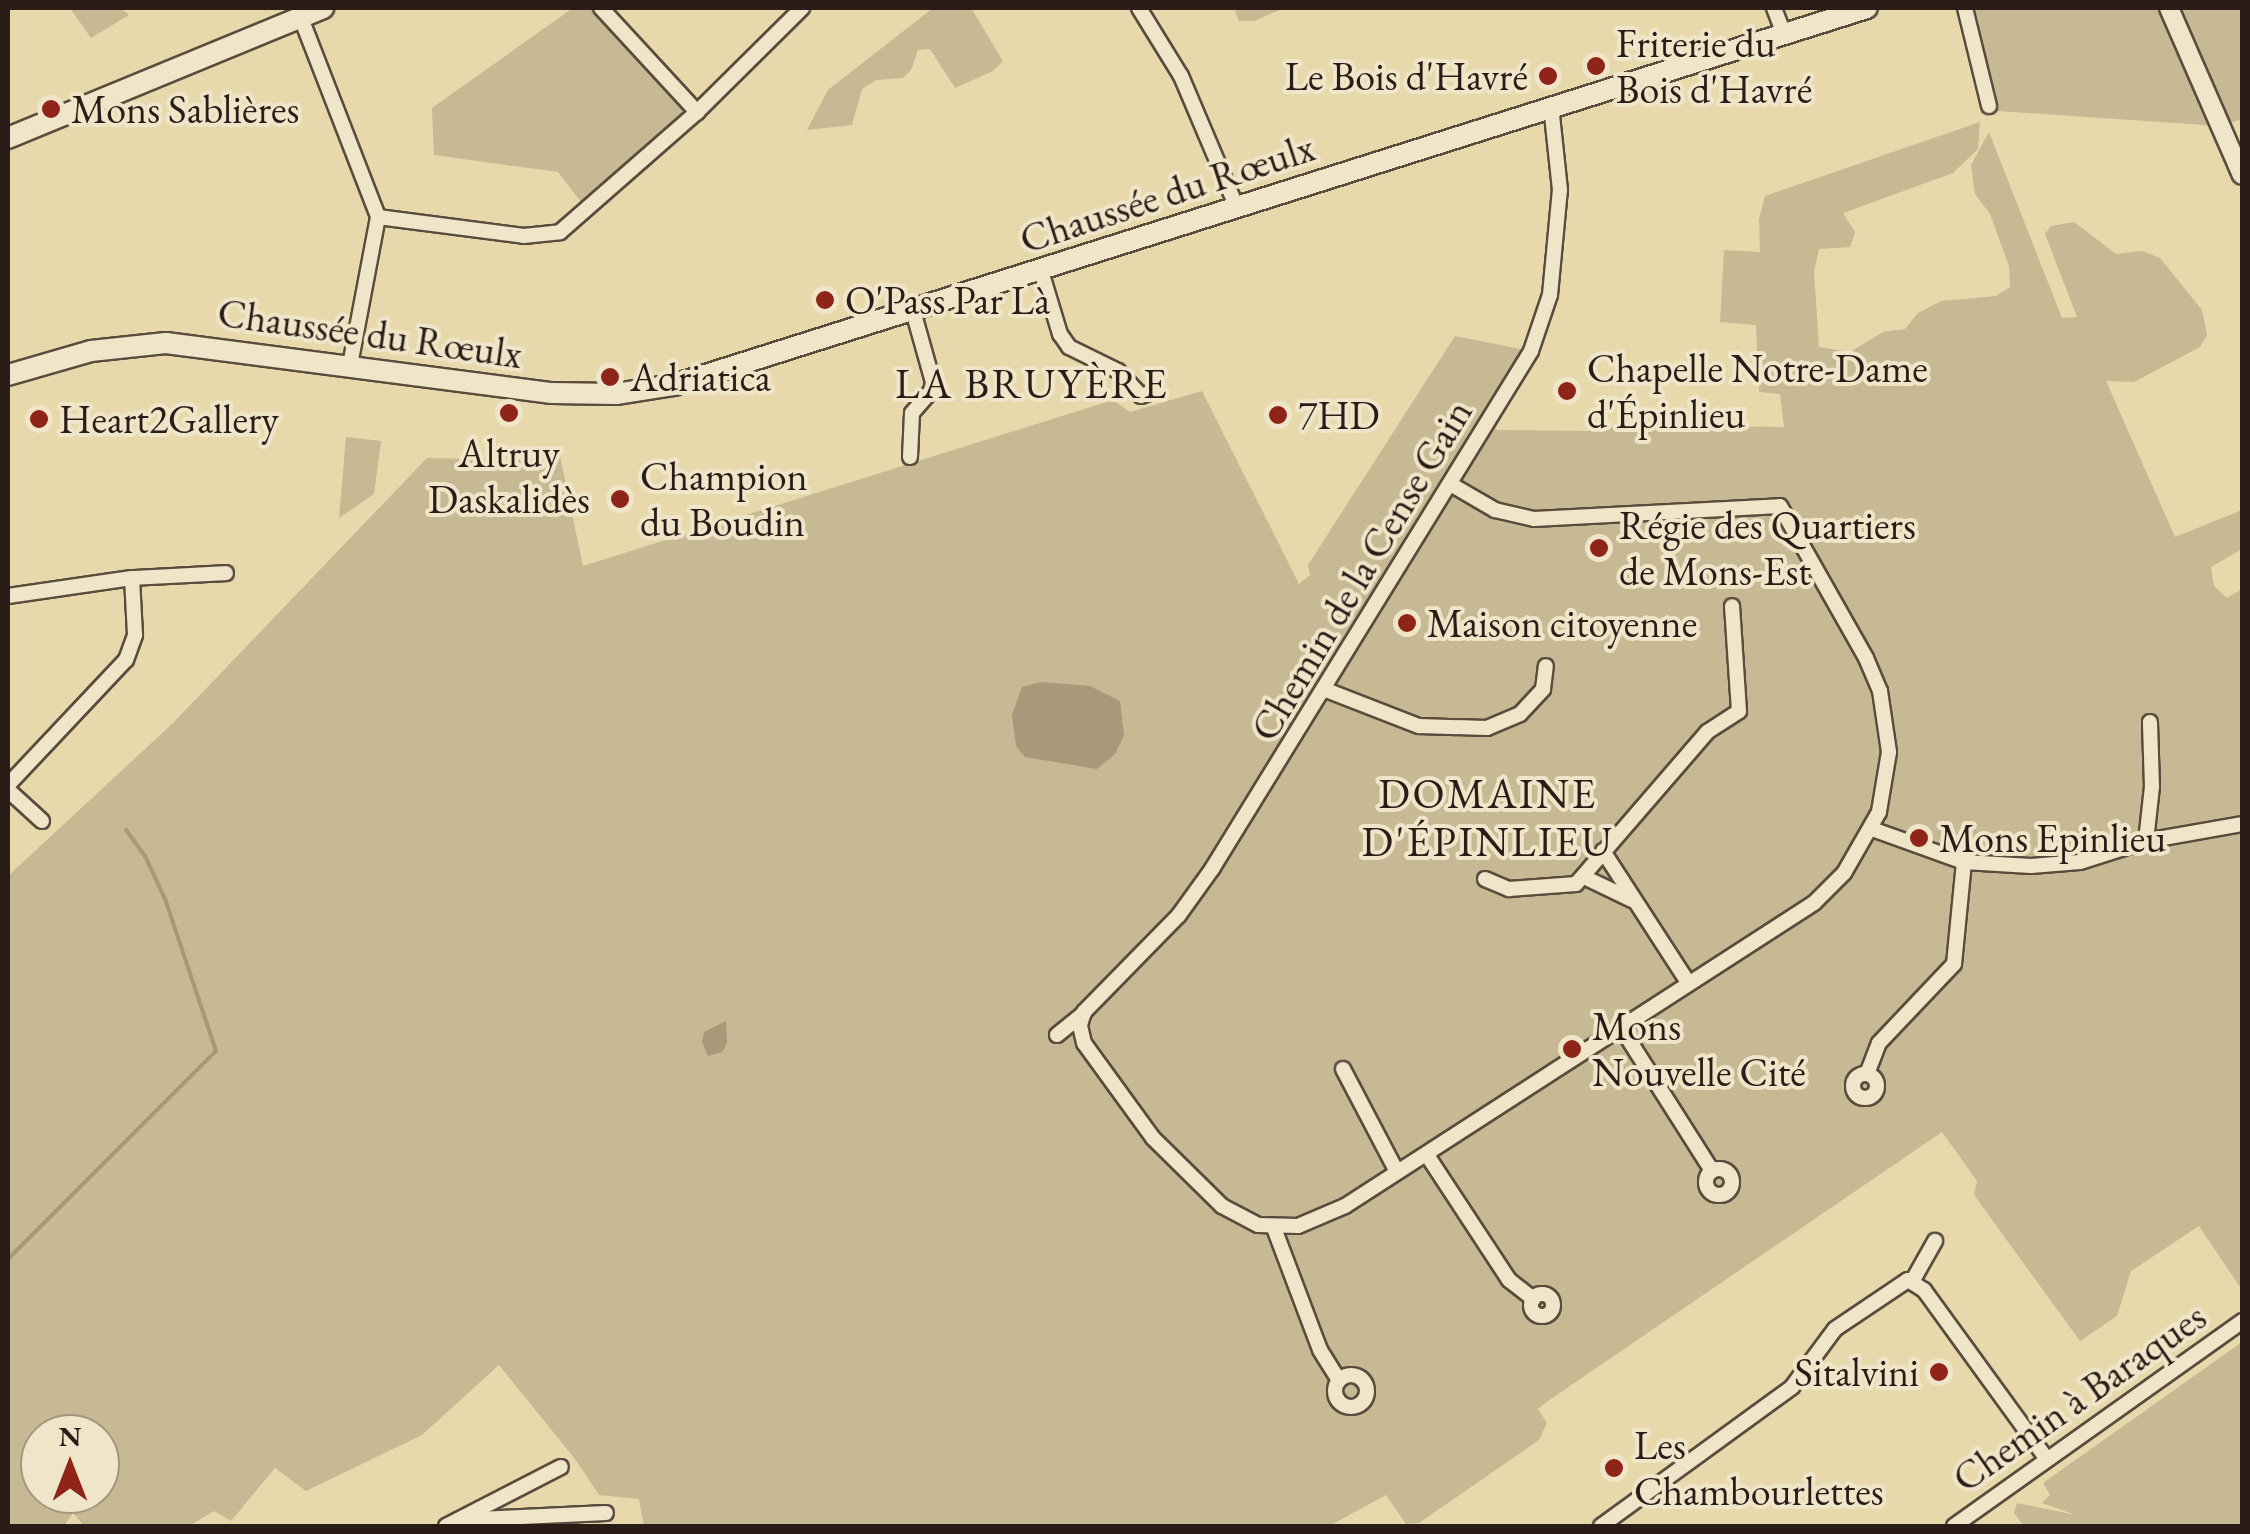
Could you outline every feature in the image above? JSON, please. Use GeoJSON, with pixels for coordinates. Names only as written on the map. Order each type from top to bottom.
{"type":"FeatureCollection","features":[{"type":"Feature","properties":{"kind":"main road"},"geometry":{"type":"LineString","coordinates":[[8,138],[323,8]]}},
{"type":"Feature","properties":{"kind":"main road","name":"Chaussée du Rœulx"},"geometry":{"type":"LineString","coordinates":[[8,375],[91,351],[166,343],[528,390],[616,394],[690,382],[1782,31],[1867,8]]}},
{"type":"Feature","properties":{"kind":"street"},"geometry":{"type":"LineString","coordinates":[[601,8],[697,112]]}},
{"type":"Feature","properties":{"kind":"street"},"geometry":{"type":"LineString","coordinates":[[378,217],[524,236],[560,232],[697,112],[802,8]]}},
{"type":"Feature","properties":{"kind":"street"},"geometry":{"type":"LineString","coordinates":[[1139,8],[1181,76],[1237,208]]}},
{"type":"Feature","properties":{"kind":"street"},"geometry":{"type":"LineString","coordinates":[[1774,8],[1782,31]]}},
{"type":"Feature","properties":{"kind":"street"},"geometry":{"type":"LineString","coordinates":[[1965,8],[1989,106]]}},
{"type":"Feature","properties":{"kind":"street"},"geometry":{"type":"LineString","coordinates":[[2169,8],[2242,175]]}},
{"type":"Feature","properties":{"kind":"street"},"geometry":{"type":"LineString","coordinates":[[301,18],[378,217],[350,365]]}},
{"type":"Feature","properties":{"kind":"street","name":"Chemin de la Cense Gain"},"geometry":{"type":"LineString","coordinates":[[1057,1036],[1196,892],[1326,690],[1531,351],[1550,295],[1560,190],[1550,106]]}},
{"type":"Feature","properties":{"kind":"street"},"geometry":{"type":"LineString","coordinates":[[1041,271],[1060,334],[1069,347],[1118,371],[1140,396],[1155,390]]}},
{"type":"Feature","properties":{"kind":"street"},"geometry":{"type":"LineString","coordinates":[[910,457],[912,413],[931,392],[933,382],[913,312]]}},
{"type":"Feature","properties":{"kind":"street"},"geometry":{"type":"LineString","coordinates":[[1084,1012],[1080,1026],[1084,1042],[1153,1138],[1222,1206],[1238,1217],[1274,1228],[1319,1220],[1427,1155],[1814,903],[1844,873],[1872,829],[1889,760],[1880,690],[1780,506],[1534,519],[1496,510],[1452,485]]}},
{"type":"Feature","properties":{"kind":"street"},"geometry":{"type":"LineString","coordinates":[[8,596],[132,578],[226,573]]}},
{"type":"Feature","properties":{"kind":"street"},"geometry":{"type":"LineString","coordinates":[[42,821],[8,787],[126,660],[135,635],[132,578]]}},
{"type":"Feature","properties":{"kind":"street"},"geometry":{"type":"LineString","coordinates":[[1485,878],[1502,888],[1530,889],[1564,888],[1584,877],[1708,732],[1739,711],[1732,606]]}},
{"type":"Feature","properties":{"kind":"street"},"geometry":{"type":"LineString","coordinates":[[1326,690],[1418,726],[1487,728],[1520,714],[1542,689],[1546,666]]}},
{"type":"Feature","properties":{"kind":"street"},"geometry":{"type":"LineString","coordinates":[[2146,841],[2152,787],[2150,722]]}},
{"type":"Feature","properties":{"kind":"street"},"geometry":{"type":"LineString","coordinates":[[1872,829],[1964,862],[2066,864],[2146,841],[2242,824]]}},
{"type":"Feature","properties":{"kind":"street"},"geometry":{"type":"LineString","coordinates":[[1599,856],[1689,984]]}},
{"type":"Feature","properties":{"kind":"street"},"geometry":{"type":"LineString","coordinates":[[1867,1074],[1880,1043],[1954,964],[1964,862]]}},
{"type":"Feature","properties":{"kind":"street"},"geometry":{"type":"LineString","coordinates":[[1584,877],[1633,900]]}},
{"type":"Feature","properties":{"kind":"street"},"geometry":{"type":"LineString","coordinates":[[1622,1029],[1712,1171]]}},
{"type":"Feature","properties":{"kind":"street"},"geometry":{"type":"LineString","coordinates":[[1343,1069],[1398,1172]]}},
{"type":"Feature","properties":{"kind":"street"},"geometry":{"type":"LineString","coordinates":[[1427,1155],[1510,1280],[1532,1299]]}},
{"type":"Feature","properties":{"kind":"street"},"geometry":{"type":"LineString","coordinates":[[1274,1228],[1320,1350],[1338,1379]]}},
{"type":"Feature","properties":{"kind":"street"},"geometry":{"type":"LineString","coordinates":[[1601,1526],[1800,1380],[1835,1329],[1903,1282],[1912,1280],[1935,1240]]}},
{"type":"Feature","properties":{"kind":"street"},"geometry":{"type":"LineString","coordinates":[[1912,1280],[2048,1459]]}},
{"type":"Feature","properties":{"kind":"street","name":"Chemin à Baraques"},"geometry":{"type":"LineString","coordinates":[[1954,1526],[2242,1321]]}},
{"type":"Feature","properties":{"kind":"street"},"geometry":{"type":"LineString","coordinates":[[452,1523],[561,1467]]}},
{"type":"Feature","properties":{"kind":"street"},"geometry":{"type":"LineString","coordinates":[[452,1523],[606,1513]]}},
{"type":"Feature","properties":{"kind":"shaded area"},"geometry":{"type":"Polygon","coordinates":[[[70,8],[120,8],[129,15],[91,38],[70,8]]]}},
{"type":"Feature","properties":{"kind":"shaded area"},"geometry":{"type":"Polygon","coordinates":[[[573,8],[601,8],[697,112],[588,211],[558,172],[434,155],[432,108],[573,8]]]}},
{"type":"Feature","properties":{"kind":"shaded area"},"geometry":{"type":"Polygon","coordinates":[[[933,8],[971,8],[1003,61],[993,71],[955,88],[930,49],[918,50],[911,70],[903,78],[876,80],[862,89],[852,125],[807,130],[828,90],[933,8]]]}},
{"type":"Feature","properties":{"kind":"shaded area"},"geometry":{"type":"Polygon","coordinates":[[[1284,8],[1254,21],[1239,21],[1235,11],[1284,8]]]}},
{"type":"Feature","properties":{"kind":"shaded area"},"geometry":{"type":"Polygon","coordinates":[[[1965,8],[2242,8],[2242,119],[2219,126],[1998,111],[1989,106],[1965,8]]]}},
{"type":"Feature","properties":{"kind":"shaded area"},"geometry":{"type":"Polygon","coordinates":[[[1980,122],[1978,149],[1953,173],[1843,213],[1855,232],[1850,247],[1819,249],[1814,272],[1819,347],[1850,352],[1883,332],[1905,329],[1918,313],[1941,301],[1996,296],[2010,287],[2009,266],[1990,214],[1975,194],[1971,165],[1989,132],[2062,318],[2077,317],[2045,234],[2051,226],[2074,222],[2116,254],[2143,251],[2160,258],[2202,310],[2207,335],[2200,347],[2134,382],[2106,381],[2175,537],[2242,510],[2242,549],[2211,567],[2214,586],[2227,598],[2242,589],[2242,1290],[2199,1226],[2131,1271],[2117,1316],[2080,1341],[1974,1195],[1977,1181],[1942,1132],[1545,1403],[1538,1409],[1547,1423],[1539,1440],[1419,1523],[1406,1524],[1386,1495],[1329,1526],[644,1526],[639,1499],[599,1495],[499,1365],[422,1435],[306,1491],[275,1468],[231,1521],[214,1511],[189,1526],[84,1526],[74,1514],[120,1514],[120,1414],[20,1414],[20,1514],[72,1514],[64,1526],[8,1526],[8,876],[173,723],[427,458],[528,460],[559,451],[583,566],[1113,400],[1130,412],[1202,391],[1299,584],[1310,575],[1308,565],[1455,336],[1531,351],[1489,423],[1497,430],[1587,431],[1645,422],[1784,427],[1780,394],[1759,392],[1756,325],[1720,322],[1724,250],[1760,252],[1759,219],[1765,196],[1980,122]]]}},
{"type":"Feature","properties":{"kind":"shaded area"},"geometry":{"type":"Polygon","coordinates":[[[346,437],[381,441],[374,494],[339,518],[346,437]]]}},
{"type":"Feature","properties":{"kind":"shaded area"},"geometry":{"type":"Polygon","coordinates":[[[1041,682],[1090,686],[1120,701],[1124,735],[1115,754],[1097,769],[1025,757],[1016,746],[1012,715],[1022,687],[1041,682]]]}},
{"type":"Feature","properties":{"kind":"shaded area"},"geometry":{"type":"Polygon","coordinates":[[[726,1021],[727,1043],[722,1052],[708,1056],[702,1042],[704,1032],[726,1021]]]}},
{"type":"Feature","properties":{"kind":"shaded area"},"geometry":{"type":"Polygon","coordinates":[[[2242,1342],[2242,1526],[2024,1526],[2014,1513],[2017,1503],[2076,1515],[2042,1503],[2050,1495],[2043,1483],[2242,1342]]]}},
{"type":"Feature","properties":{"kind":"waterway"},"geometry":{"type":"LineString","coordinates":[[8,1259],[216,1051],[165,899],[145,856],[126,830]]}},
{"type":"Feature","properties":{"kind":"place","name":"Friterie du Bois d'Havré"},"geometry":{"type":"Point","coordinates":[1596,66]}},
{"type":"Feature","properties":{"kind":"place","name":"Le Bois d'Havré"},"geometry":{"type":"Point","coordinates":[1548,76]}},
{"type":"Feature","properties":{"kind":"place","name":"Mons Sablières"},"geometry":{"type":"Point","coordinates":[51,109]}},
{"type":"Feature","properties":{"kind":"place","name":"O'Pass Par Là"},"geometry":{"type":"Point","coordinates":[825,300]}},
{"type":"Feature","properties":{"kind":"place","name":"Adriatica"},"geometry":{"type":"Point","coordinates":[610,377]}},
{"type":"Feature","properties":{"kind":"place","name":"Chapelle Notre-Dame d'Épinlieu"},"geometry":{"type":"Point","coordinates":[1567,391]}},
{"type":"Feature","properties":{"kind":"place","name":"Altruy Daskalidès"},"geometry":{"type":"Point","coordinates":[509,413]}},
{"type":"Feature","properties":{"kind":"place","name":"7HD"},"geometry":{"type":"Point","coordinates":[1278,415]}},
{"type":"Feature","properties":{"kind":"place","name":"Heart2Gallery"},"geometry":{"type":"Point","coordinates":[39,419]}},
{"type":"Feature","properties":{"kind":"place","name":"Champion du Boudin"},"geometry":{"type":"Point","coordinates":[620,499]}},
{"type":"Feature","properties":{"kind":"place","name":"Régie des Quartiers de Mons-Est"},"geometry":{"type":"Point","coordinates":[1599,548]}},
{"type":"Feature","properties":{"kind":"place","name":"Maison citoyenne"},"geometry":{"type":"Point","coordinates":[1407,623]}},
{"type":"Feature","properties":{"kind":"place","name":"Mons Epinlieu"},"geometry":{"type":"Point","coordinates":[1919,838]}},
{"type":"Feature","properties":{"kind":"place","name":"Mons Nouvelle Cité"},"geometry":{"type":"Point","coordinates":[1572,1049]}},
{"type":"Feature","properties":{"kind":"place","name":"Sitalvini"},"geometry":{"type":"Point","coordinates":[1939,1372]}},
{"type":"Feature","properties":{"kind":"place","name":"Les Chambourlettes"},"geometry":{"type":"Point","coordinates":[1614,1468]}},
{"type":"Feature","properties":{"kind":"district","name":"LA BRUYÈRE"},"geometry":{"type":"Point","coordinates":[1032,384]}},
{"type":"Feature","properties":{"kind":"district","name":"DOMAINE D'ÉPINLIEU"},"geometry":{"type":"Point","coordinates":[1488,818]}}]}
